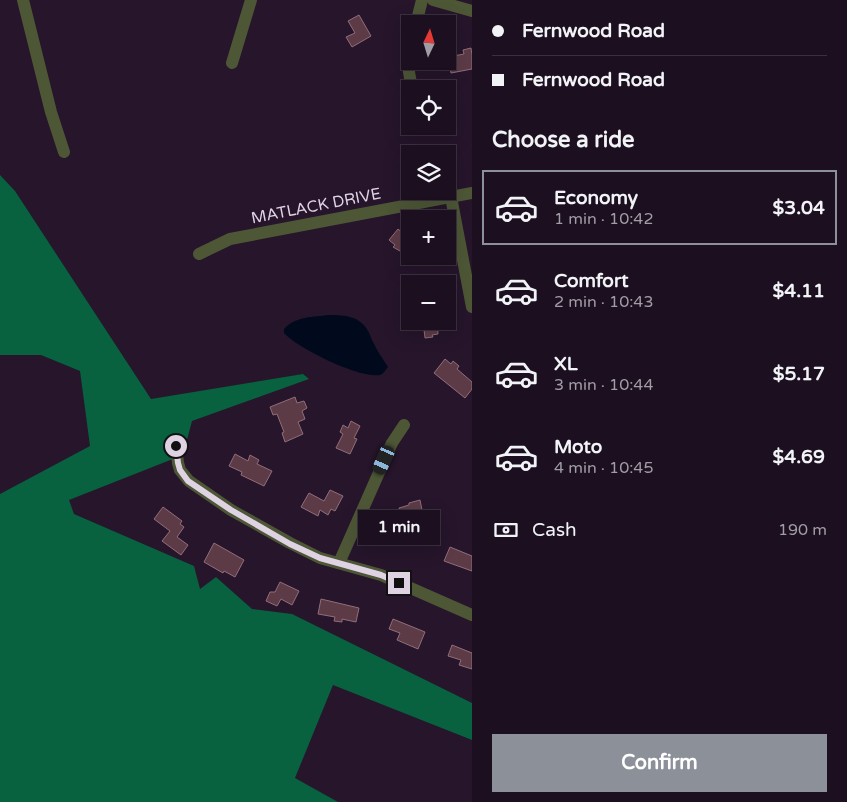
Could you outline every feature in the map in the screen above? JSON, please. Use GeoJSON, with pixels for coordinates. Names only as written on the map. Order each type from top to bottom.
{"type":"FeatureCollection","features":[{"type":"Feature","properties":{"kind":"street"},"geometry":{"type":"LineString","coordinates":[[23,0],[51,112],[64,152]]}},
{"type":"Feature","properties":{"kind":"street"},"geometry":{"type":"LineString","coordinates":[[232,63],[251,0]]}},
{"type":"Feature","properties":{"kind":"street"},"geometry":{"type":"LineString","coordinates":[[418,15],[422,0]]}},
{"type":"Feature","properties":{"kind":"street"},"geometry":{"type":"LineString","coordinates":[[433,0],[472,11]]}},
{"type":"Feature","properties":{"kind":"street","name":"MATLACK DRIVE"},"geometry":{"type":"LineString","coordinates":[[456,196],[472,193]]}},
{"type":"Feature","properties":{"kind":"street","name":"MATLACK DRIVE"},"geometry":{"type":"LineString","coordinates":[[199,254],[230,239],[435,200]]}},
{"type":"Feature","properties":{"kind":"street"},"geometry":{"type":"LineString","coordinates":[[452,200],[472,307]]}},
{"type":"Feature","properties":{"kind":"street"},"geometry":{"type":"LineString","coordinates":[[339,563],[392,443],[404,425]]}},
{"type":"Feature","properties":{"kind":"street"},"geometry":{"type":"LineString","coordinates":[[176,446],[180,470],[188,481],[231,510],[290,544],[320,558],[381,575],[472,615]]}},
{"type":"Feature","properties":{"kind":"green space"},"geometry":{"type":"Polygon","coordinates":[[[0,175],[15,191],[151,399],[303,374],[309,379],[192,421],[183,455],[69,500],[74,514],[194,566],[200,589],[216,577],[252,609],[292,614],[472,703],[472,740],[333,685],[295,778],[338,802],[0,802],[0,494],[90,446],[80,371],[41,355],[0,355],[0,175]]]}},
{"type":"Feature","properties":{"kind":"water"},"geometry":{"type":"Polygon","coordinates":[[[329,315],[352,317],[365,326],[376,349],[388,367],[383,374],[371,375],[358,372],[329,361],[302,346],[284,333],[284,329],[299,319],[329,315]]]}},
{"type":"Feature","properties":{"kind":"building"},"geometry":{"type":"Polygon","coordinates":[[[359,15],[371,36],[352,47],[346,37],[355,33],[348,21],[359,15]]]}},
{"type":"Feature","properties":{"kind":"building"},"geometry":{"type":"Polygon","coordinates":[[[471,48],[472,69],[451,73],[450,70],[456,70],[456,56],[464,54],[463,50],[471,48]]]}},
{"type":"Feature","properties":{"kind":"building"},"geometry":{"type":"Polygon","coordinates":[[[398,229],[401,232],[401,250],[393,247],[395,245],[389,240],[398,229]]]}},
{"type":"Feature","properties":{"kind":"building"},"geometry":{"type":"Polygon","coordinates":[[[424,330],[438,330],[438,334],[425,338],[424,330]]]}},
{"type":"Feature","properties":{"kind":"building"},"geometry":{"type":"Polygon","coordinates":[[[445,359],[451,364],[453,361],[459,366],[457,369],[472,382],[472,389],[465,398],[434,373],[445,359]]]}},
{"type":"Feature","properties":{"kind":"building"},"geometry":{"type":"Polygon","coordinates":[[[295,397],[297,403],[304,401],[307,408],[302,411],[305,419],[298,422],[303,434],[285,442],[282,433],[284,432],[277,414],[273,415],[270,407],[295,397]]]}},
{"type":"Feature","properties":{"kind":"building"},"geometry":{"type":"Polygon","coordinates":[[[351,421],[360,426],[354,438],[357,439],[350,454],[336,448],[343,434],[340,432],[343,425],[348,428],[351,421]]]}},
{"type":"Feature","properties":{"kind":"building"},"geometry":{"type":"Polygon","coordinates":[[[235,454],[248,461],[250,455],[259,460],[257,464],[272,471],[264,486],[241,475],[242,472],[229,466],[235,454]]]}},
{"type":"Feature","properties":{"kind":"building"},"geometry":{"type":"Polygon","coordinates":[[[330,490],[343,496],[335,511],[331,509],[328,515],[320,510],[318,516],[301,507],[309,493],[324,501],[330,490]]]}},
{"type":"Feature","properties":{"kind":"building"},"geometry":{"type":"Polygon","coordinates":[[[420,500],[422,510],[411,513],[416,532],[403,535],[398,516],[401,516],[399,508],[420,500]]]}},
{"type":"Feature","properties":{"kind":"building"},"geometry":{"type":"Polygon","coordinates":[[[163,507],[182,521],[180,524],[184,527],[177,537],[188,545],[181,555],[162,541],[170,531],[154,519],[163,507]]]}},
{"type":"Feature","properties":{"kind":"building"},"geometry":{"type":"Polygon","coordinates":[[[214,543],[244,560],[235,577],[224,571],[223,573],[204,562],[214,543]]]}},
{"type":"Feature","properties":{"kind":"building"},"geometry":{"type":"Polygon","coordinates":[[[450,547],[472,556],[472,571],[444,561],[450,547]]]}},
{"type":"Feature","properties":{"kind":"building"},"geometry":{"type":"Polygon","coordinates":[[[280,582],[299,591],[292,605],[281,599],[277,606],[266,601],[270,592],[275,592],[280,582]]]}},
{"type":"Feature","properties":{"kind":"building"},"geometry":{"type":"Polygon","coordinates":[[[321,599],[359,608],[356,622],[342,619],[342,622],[334,621],[335,617],[318,614],[321,599]]]}},
{"type":"Feature","properties":{"kind":"building"},"geometry":{"type":"Polygon","coordinates":[[[393,619],[425,632],[418,649],[397,640],[400,633],[389,629],[393,619]]]}},
{"type":"Feature","properties":{"kind":"building"},"geometry":{"type":"Polygon","coordinates":[[[452,645],[472,653],[472,669],[459,665],[461,660],[448,656],[452,645]]]}},
{"type":"Feature","properties":{"kind":"route"},"geometry":{"type":"LineString","coordinates":[[176,446],[180,470],[188,481],[231,510],[290,544],[320,558],[381,575],[399,583]]}}]}
